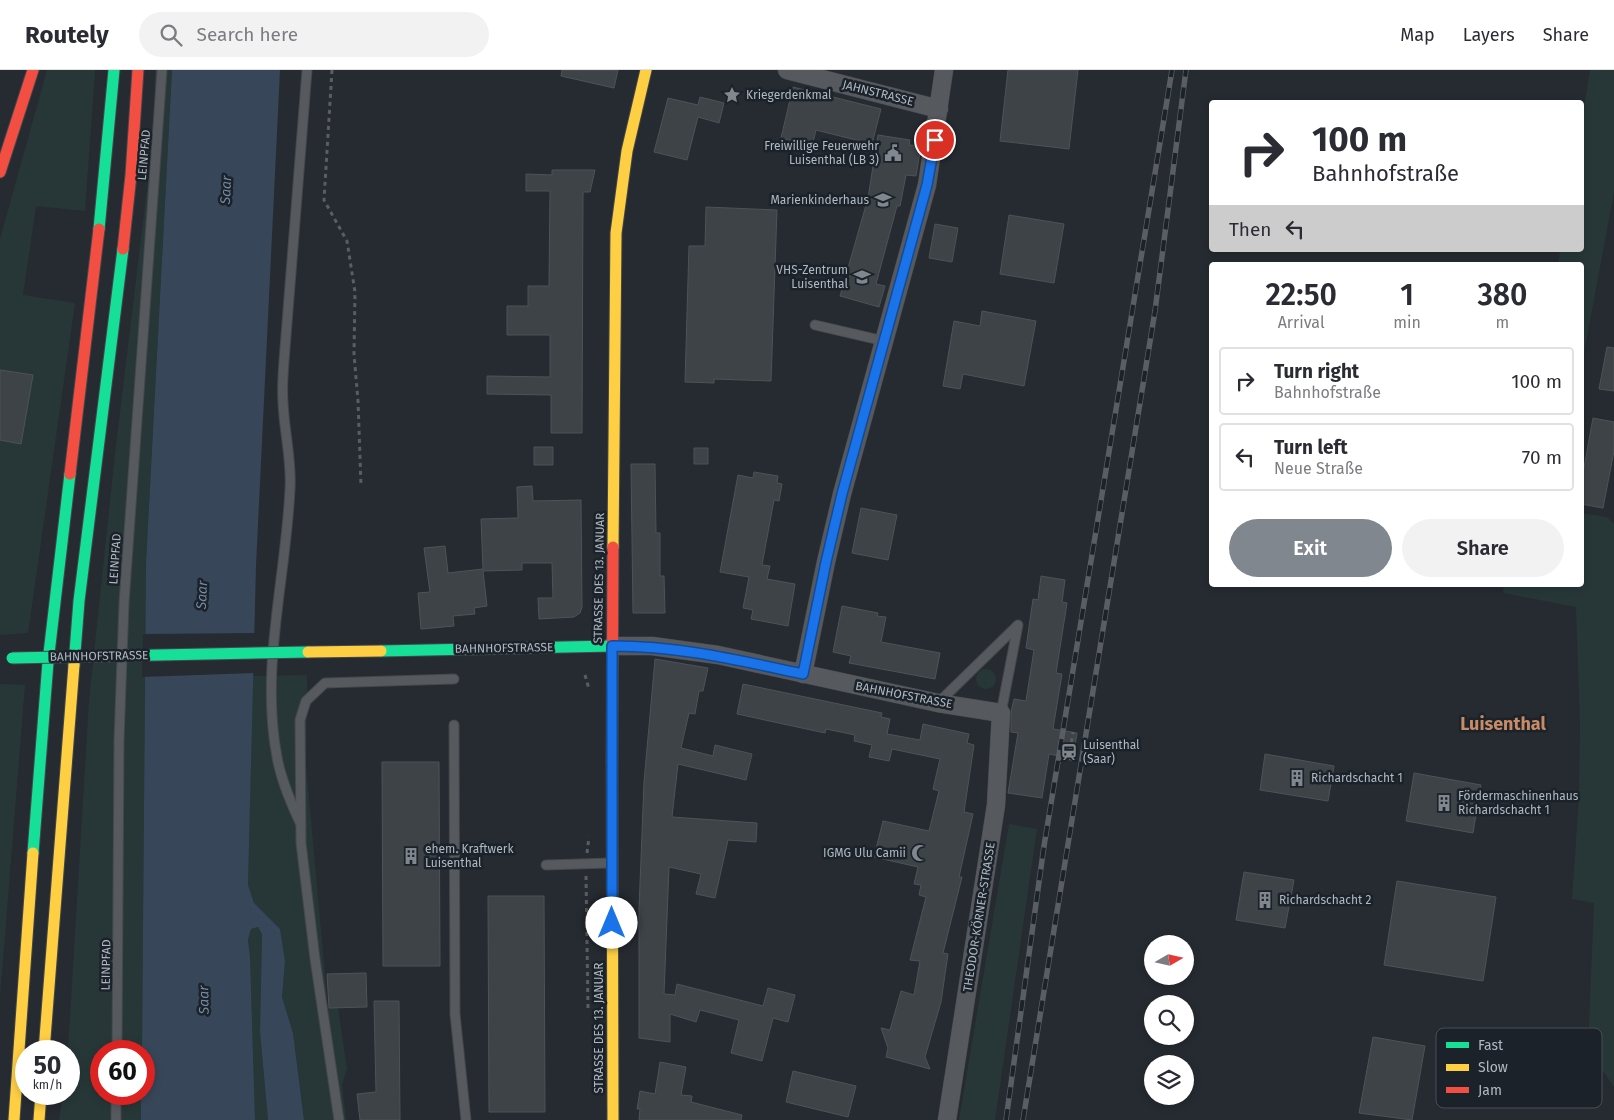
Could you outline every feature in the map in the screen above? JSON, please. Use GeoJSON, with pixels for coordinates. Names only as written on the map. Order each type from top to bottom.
{"type":"FeatureCollection","features":[{"type":"Feature","properties":{"kind":"main road"},"geometry":{"type":"LineString","coordinates":[[1,165],[7,124],[33,70]]}},
{"type":"Feature","properties":{"kind":"main road"},"geometry":{"type":"LineString","coordinates":[[14,1120],[55,600],[92,306],[106,175],[114,70]]}},
{"type":"Feature","properties":{"kind":"main road"},"geometry":{"type":"LineString","coordinates":[[45,1040],[79,601],[130,185],[138,70]]}},
{"type":"Feature","properties":{"kind":"main road","name":"STRASSE DES 13. JANUAR"},"geometry":{"type":"LineString","coordinates":[[613,1120],[612,646],[616,232],[618,197],[646,70]]}},
{"type":"Feature","properties":{"kind":"main road","name":"BAHNHOFSTRASSE"},"geometry":{"type":"LineString","coordinates":[[0,659],[612,646]]}},
{"type":"Feature","properties":{"kind":"main road"},"geometry":{"type":"LineString","coordinates":[[39,1120],[40,1105]]}},
{"type":"Feature","properties":{"kind":"street","name":"JAHNSTRASSE"},"geometry":{"type":"LineString","coordinates":[[787,70],[939,109]]}},
{"type":"Feature","properties":{"kind":"street"},"geometry":{"type":"LineString","coordinates":[[803,674],[826,562],[927,185],[944,70]]}},
{"type":"Feature","properties":{"kind":"street","name":"BAHNHOFSTRASSE"},"geometry":{"type":"LineString","coordinates":[[612,646],[662,647],[718,655],[938,703],[1001,713]]}},
{"type":"Feature","properties":{"kind":"street","name":"THEODOR-KÖRNER-STRASSE"},"geometry":{"type":"LineString","coordinates":[[947,1120],[996,805],[1001,713]]}},
{"type":"Feature","properties":{"kind":"lane","name":"LEINPFAD"},"geometry":{"type":"LineString","coordinates":[[117,1040],[119,740],[124,603],[162,70]]}},
{"type":"Feature","properties":{"kind":"lane"},"geometry":{"type":"LineString","coordinates":[[301,825],[286,791],[277,759],[272,725],[272,687],[273,648],[290,488],[282,402],[307,70]]}},
{"type":"Feature","properties":{"kind":"lane"},"geometry":{"type":"LineString","coordinates":[[815,325],[884,341]]}},
{"type":"Feature","properties":{"kind":"lane"},"geometry":{"type":"LineString","coordinates":[[938,703],[1018,625],[1001,713]]}},
{"type":"Feature","properties":{"kind":"lane"},"geometry":{"type":"LineString","coordinates":[[338,1120],[315,959],[301,825],[300,720],[306,701],[325,683],[454,679]]}},
{"type":"Feature","properties":{"kind":"lane"},"geometry":{"type":"LineString","coordinates":[[454,726],[455,1014],[466,1120]]}},
{"type":"Feature","properties":{"kind":"lane"},"geometry":{"type":"LineString","coordinates":[[546,865],[612,863]]}},
{"type":"Feature","properties":{"kind":"lane"},"geometry":{"type":"LineString","coordinates":[[116,1105],[116,1120]]}},
{"type":"Feature","properties":{"kind":"path"},"geometry":{"type":"LineString","coordinates":[[332,70],[324,200],[347,241],[355,292],[354,354],[358,400],[361,485]]}},
{"type":"Feature","properties":{"kind":"path"},"geometry":{"type":"LineString","coordinates":[[1069,758],[1074,732]]}},
{"type":"Feature","properties":{"kind":"path"},"geometry":{"type":"LineString","coordinates":[[1062,760],[1069,758],[1076,762]]}},
{"type":"Feature","properties":{"kind":"shaded area"},"geometry":{"type":"Polygon","coordinates":[[[47,70],[95,70],[85,211],[36,206],[23,295],[75,303],[28,633],[0,635],[0,239],[47,70]]]}},
{"type":"Feature","properties":{"kind":"shaded area"},"geometry":{"type":"Polygon","coordinates":[[[155,70],[172,70],[146,563],[142,1040],[90,1040],[90,1105],[141,1105],[141,1120],[59,1120],[61,1105],[80,1105],[80,1040],[69,1040],[89,701],[115,454],[154,131],[155,70]]]}},
{"type":"Feature","properties":{"kind":"shaded area"},"geometry":{"type":"Polygon","coordinates":[[[1590,70],[1614,70],[1614,192],[1584,353],[1584,262],[1558,262],[1560,252],[1584,252],[1584,107],[1590,70]]]}},
{"type":"Feature","properties":{"kind":"shaded area"},"geometry":{"type":"Polygon","coordinates":[[[1584,513],[1607,517],[1614,524],[1614,1087],[1602,1069],[1602,1028],[1589,1028],[1594,903],[1572,899],[1579,798],[1580,723],[1576,607],[1503,593],[1504,587],[1584,587],[1584,513]]]}},
{"type":"Feature","properties":{"kind":"shaded area"},"geometry":{"type":"Polygon","coordinates":[[[986,669],[993,672],[996,679],[993,686],[986,689],[979,686],[976,679],[979,672],[986,669]]]}},
{"type":"Feature","properties":{"kind":"shaded area"},"geometry":{"type":"Polygon","coordinates":[[[307,675],[306,765],[328,1008],[337,1006],[338,1008],[347,1069],[342,1084],[346,1120],[304,1120],[293,1033],[282,997],[285,961],[280,929],[254,903],[248,885],[253,676],[307,675]]]}},
{"type":"Feature","properties":{"kind":"shaded area"},"geometry":{"type":"Polygon","coordinates":[[[0,684],[25,685],[0,997],[0,684]]]}},
{"type":"Feature","properties":{"kind":"shaded area"},"geometry":{"type":"Polygon","coordinates":[[[1009,824],[1037,829],[995,1120],[959,1120],[1009,824]]]}},
{"type":"Feature","properties":{"kind":"shaded area"},"geometry":{"type":"Polygon","coordinates":[[[258,927],[262,934],[260,1032],[268,1120],[255,1120],[248,940],[251,929],[258,927]]]}},
{"type":"Feature","properties":{"kind":"water","name":"Saar"},"geometry":{"type":"Polygon","coordinates":[[[172,70],[280,70],[256,565],[248,885],[254,903],[280,929],[285,961],[282,997],[293,1033],[304,1120],[268,1120],[260,1032],[262,934],[258,927],[251,929],[248,940],[255,1120],[141,1120],[141,1105],[155,1105],[155,1040],[142,1040],[146,563],[172,70]]]}},
{"type":"Feature","properties":{"kind":"pier"},"geometry":{"type":"Polygon","coordinates":[[[257,633],[255,673],[142,677],[143,634],[257,633]]]}},
{"type":"Feature","properties":{"kind":"building"},"geometry":{"type":"Polygon","coordinates":[[[562,70],[618,70],[614,88],[561,76],[562,70]]]}},
{"type":"Feature","properties":{"kind":"building"},"geometry":{"type":"Polygon","coordinates":[[[1008,70],[1078,70],[1069,149],[1000,141],[1008,70]]]}},
{"type":"Feature","properties":{"kind":"building"},"geometry":{"type":"Polygon","coordinates":[[[793,87],[881,109],[872,144],[816,130],[812,146],[781,138],[793,87]]]}},
{"type":"Feature","properties":{"kind":"building"},"geometry":{"type":"Polygon","coordinates":[[[700,97],[724,103],[719,123],[698,117],[687,160],[654,152],[668,98],[698,105],[700,97]]]}},
{"type":"Feature","properties":{"kind":"building"},"geometry":{"type":"Polygon","coordinates":[[[878,135],[910,140],[909,145],[921,146],[916,176],[906,175],[900,206],[897,206],[876,284],[885,286],[879,307],[840,296],[868,198],[878,135]]]}},
{"type":"Feature","properties":{"kind":"building"},"geometry":{"type":"Polygon","coordinates":[[[552,170],[595,170],[590,192],[583,192],[582,433],[551,433],[551,395],[487,394],[487,376],[550,377],[550,335],[507,335],[507,306],[528,306],[528,286],[549,286],[550,191],[526,191],[526,174],[552,175],[552,170]]]}},
{"type":"Feature","properties":{"kind":"building"},"geometry":{"type":"Polygon","coordinates":[[[706,207],[777,210],[771,381],[714,379],[714,383],[685,382],[689,246],[705,246],[706,207]]]}},
{"type":"Feature","properties":{"kind":"building"},"geometry":{"type":"Polygon","coordinates":[[[1009,215],[1064,224],[1054,283],[1000,274],[1009,215]]]}},
{"type":"Feature","properties":{"kind":"building"},"geometry":{"type":"Polygon","coordinates":[[[935,224],[958,228],[952,262],[929,258],[935,224]]]}},
{"type":"Feature","properties":{"kind":"building"},"geometry":{"type":"Polygon","coordinates":[[[982,311],[1036,321],[1024,386],[963,374],[960,389],[943,386],[954,321],[980,326],[982,311]]]}},
{"type":"Feature","properties":{"kind":"building"},"geometry":{"type":"Polygon","coordinates":[[[1607,347],[1614,348],[1614,391],[1599,389],[1607,347]]]}},
{"type":"Feature","properties":{"kind":"building"},"geometry":{"type":"Polygon","coordinates":[[[0,370],[33,375],[21,444],[0,440],[0,370]]]}},
{"type":"Feature","properties":{"kind":"building"},"geometry":{"type":"Polygon","coordinates":[[[1593,418],[1614,422],[1614,451],[1603,508],[1584,505],[1584,468],[1593,418]]]}},
{"type":"Feature","properties":{"kind":"building"},"geometry":{"type":"Polygon","coordinates":[[[534,447],[553,447],[553,465],[534,465],[534,447]]]}},
{"type":"Feature","properties":{"kind":"building"},"geometry":{"type":"Polygon","coordinates":[[[694,448],[708,448],[708,464],[694,464],[694,448]]]}},
{"type":"Feature","properties":{"kind":"building"},"geometry":{"type":"Polygon","coordinates":[[[631,464],[655,464],[656,533],[660,533],[660,576],[664,576],[665,613],[633,613],[631,464]]]}},
{"type":"Feature","properties":{"kind":"building"},"geometry":{"type":"Polygon","coordinates":[[[754,472],[778,476],[777,483],[782,484],[779,501],[774,500],[762,565],[770,566],[767,579],[795,584],[788,626],[751,619],[753,610],[743,608],[749,577],[720,572],[738,475],[753,478],[754,472]]]}},
{"type":"Feature","properties":{"kind":"building"},"geometry":{"type":"Polygon","coordinates":[[[532,486],[533,501],[581,500],[582,607],[580,613],[574,617],[539,619],[538,598],[553,598],[552,563],[522,563],[522,570],[483,571],[487,606],[474,608],[475,614],[453,616],[454,626],[421,629],[418,593],[430,592],[424,548],[445,546],[448,573],[483,569],[481,519],[518,518],[517,487],[532,486]]]}},
{"type":"Feature","properties":{"kind":"building"},"geometry":{"type":"Polygon","coordinates":[[[861,508],[897,515],[888,560],[852,553],[861,508]]]}},
{"type":"Feature","properties":{"kind":"building"},"geometry":{"type":"Polygon","coordinates":[[[1041,576],[1065,580],[1062,602],[1067,603],[1056,673],[1062,674],[1053,729],[1077,733],[1073,759],[1049,754],[1042,798],[1008,793],[1018,733],[1011,732],[1011,712],[1014,699],[1026,701],[1034,650],[1026,648],[1033,599],[1038,600],[1041,576]]]}},
{"type":"Feature","properties":{"kind":"building"},"geometry":{"type":"Polygon","coordinates":[[[842,606],[878,613],[877,616],[886,617],[881,642],[940,653],[935,679],[849,663],[851,656],[833,652],[842,606]]]}},
{"type":"Feature","properties":{"kind":"building"},"geometry":{"type":"Polygon","coordinates":[[[655,659],[708,668],[703,691],[699,691],[695,714],[689,713],[681,748],[713,756],[715,745],[752,754],[746,780],[678,764],[672,817],[757,823],[756,842],[728,840],[715,898],[696,894],[701,874],[669,867],[664,994],[675,995],[677,984],[763,1006],[768,988],[795,995],[788,1022],[773,1018],[762,1061],[731,1053],[739,1020],[700,1010],[696,1022],[670,1014],[670,1042],[639,1038],[639,909],[644,782],[655,659]]]}},
{"type":"Feature","properties":{"kind":"building"},"geometry":{"type":"Polygon","coordinates":[[[743,684],[882,713],[881,717],[890,719],[887,734],[920,740],[923,724],[969,734],[967,743],[974,745],[964,812],[973,814],[959,877],[962,877],[943,953],[948,954],[941,1002],[925,1057],[930,1069],[886,1057],[888,1048],[881,1028],[890,1030],[901,991],[914,995],[920,961],[910,960],[926,897],[919,895],[921,885],[914,884],[918,867],[874,857],[883,821],[929,831],[939,791],[933,789],[940,759],[892,749],[889,761],[869,757],[872,745],[854,741],[855,735],[826,729],[825,733],[737,714],[743,684]]]}},
{"type":"Feature","properties":{"kind":"building","name":"Richardschacht 1"},"geometry":{"type":"Polygon","coordinates":[[[1265,754],[1334,766],[1328,801],[1260,790],[1265,754]]]}},
{"type":"Feature","properties":{"kind":"building","name":"ehem. Kraftwerk Luisenthal"},"geometry":{"type":"Polygon","coordinates":[[[382,762],[439,762],[440,966],[383,966],[382,762]]]}},
{"type":"Feature","properties":{"kind":"building","name":"Fördermaschinenhaus Richardschacht 1"},"geometry":{"type":"Polygon","coordinates":[[[1414,773],[1481,785],[1473,833],[1406,821],[1414,773]]]}},
{"type":"Feature","properties":{"kind":"building","name":"Richardschacht 2"},"geometry":{"type":"Polygon","coordinates":[[[1244,872],[1294,880],[1285,928],[1236,920],[1244,872]]]}},
{"type":"Feature","properties":{"kind":"building"},"geometry":{"type":"Polygon","coordinates":[[[1397,881],[1496,897],[1483,981],[1384,965],[1397,881]]]}},
{"type":"Feature","properties":{"kind":"building"},"geometry":{"type":"Polygon","coordinates":[[[488,896],[544,896],[545,1112],[489,1112],[488,896]]]}},
{"type":"Feature","properties":{"kind":"building"},"geometry":{"type":"Polygon","coordinates":[[[366,973],[367,1007],[329,1008],[327,974],[366,973]]]}},
{"type":"Feature","properties":{"kind":"building"},"geometry":{"type":"Polygon","coordinates":[[[374,1001],[399,1001],[400,1120],[360,1120],[357,1094],[376,1092],[374,1001]]]}},
{"type":"Feature","properties":{"kind":"building"},"geometry":{"type":"Polygon","coordinates":[[[1373,1037],[1425,1046],[1412,1120],[1359,1113],[1373,1037]]]}},
{"type":"Feature","properties":{"kind":"building"},"geometry":{"type":"Polygon","coordinates":[[[660,1062],[686,1067],[681,1095],[692,1096],[691,1102],[742,1115],[741,1120],[639,1120],[640,1109],[637,1109],[640,1091],[655,1094],[660,1062]]]}},
{"type":"Feature","properties":{"kind":"building"},"geometry":{"type":"Polygon","coordinates":[[[793,1071],[856,1086],[848,1117],[786,1102],[793,1071]]]}},
{"type":"Feature","properties":{"kind":"railway"},"geometry":{"type":"LineString","coordinates":[[1006,1120],[1044,846],[1172,70]]}},
{"type":"Feature","properties":{"kind":"railway"},"geometry":{"type":"LineString","coordinates":[[1023,1120],[1155,311],[1186,70]]}},
{"type":"Feature","properties":{"kind":"traffic: fast"},"geometry":{"type":"LineString","coordinates":[[99,229],[114,70]]}},
{"type":"Feature","properties":{"kind":"traffic: fast"},"geometry":{"type":"LineString","coordinates":[[74,665],[79,601],[123,249]]}},
{"type":"Feature","properties":{"kind":"traffic: fast"},"geometry":{"type":"LineString","coordinates":[[33,853],[48,662],[70,474]]}},
{"type":"Feature","properties":{"kind":"traffic: fast"},"geometry":{"type":"LineString","coordinates":[[381,651],[612,646]]}},
{"type":"Feature","properties":{"kind":"traffic: fast"},"geometry":{"type":"LineString","coordinates":[[12,658],[308,652]]}},
{"type":"Feature","properties":{"kind":"traffic: slow"},"geometry":{"type":"LineString","coordinates":[[613,547],[616,233],[627,151],[646,70]]}},
{"type":"Feature","properties":{"kind":"traffic: slow"},"geometry":{"type":"LineString","coordinates":[[308,652],[381,651]]}},
{"type":"Feature","properties":{"kind":"traffic: slow"},"geometry":{"type":"LineString","coordinates":[[45,1040],[74,665]]}},
{"type":"Feature","properties":{"kind":"traffic: slow"},"geometry":{"type":"LineString","coordinates":[[612,760],[613,1120]]}},
{"type":"Feature","properties":{"kind":"traffic: slow"},"geometry":{"type":"LineString","coordinates":[[14,1120],[33,853]]}},
{"type":"Feature","properties":{"kind":"traffic: slow"},"geometry":{"type":"LineString","coordinates":[[39,1120],[40,1105]]}},
{"type":"Feature","properties":{"kind":"traffic: jam"},"geometry":{"type":"LineString","coordinates":[[0,172],[33,70]]}},
{"type":"Feature","properties":{"kind":"traffic: jam"},"geometry":{"type":"LineString","coordinates":[[123,249],[131,175],[138,70]]}},
{"type":"Feature","properties":{"kind":"traffic: jam"},"geometry":{"type":"LineString","coordinates":[[70,474],[99,229]]}},
{"type":"Feature","properties":{"kind":"traffic: jam"},"geometry":{"type":"LineString","coordinates":[[612,760],[613,547]]}},
{"type":"Feature","properties":{"kind":"place","name":"Kriegerdenkmal"},"geometry":{"type":"Point","coordinates":[732,95]}},
{"type":"Feature","properties":{"kind":"place","name":"Freiwillige Feuerwehr Luisenthal (LB 3)"},"geometry":{"type":"Point","coordinates":[893,153]}},
{"type":"Feature","properties":{"kind":"place","name":"Marienkinderhaus"},"geometry":{"type":"Point","coordinates":[883,200]}},
{"type":"Feature","properties":{"kind":"place","name":"VHS-Zentrum Luisenthal"},"geometry":{"type":"Point","coordinates":[862,277]}},
{"type":"Feature","properties":{"kind":"place","name":"Luisenthal (Saar)"},"geometry":{"type":"Point","coordinates":[1069,752]}},
{"type":"Feature","properties":{"kind":"place","name":"Richardschacht 1"},"geometry":{"type":"Point","coordinates":[1297,778]}},
{"type":"Feature","properties":{"kind":"place","name":"Fördermaschinenhaus Richardschacht 1"},"geometry":{"type":"Point","coordinates":[1444,803]}},
{"type":"Feature","properties":{"kind":"place","name":"IGMG Ulu Camii"},"geometry":{"type":"Point","coordinates":[920,853]}},
{"type":"Feature","properties":{"kind":"place","name":"ehem. Kraftwerk Luisenthal"},"geometry":{"type":"Point","coordinates":[411,856]}},
{"type":"Feature","properties":{"kind":"place","name":"Richardschacht 2"},"geometry":{"type":"Point","coordinates":[1265,900]}},
{"type":"Feature","properties":{"kind":"district","name":"Luisenthal"},"geometry":{"type":"Point","coordinates":[1503,724]}},
{"type":"Feature","properties":{"kind":"route"},"geometry":{"type":"LineString","coordinates":[[612,923],[612,646],[652,646],[718,655],[803,674],[838,511],[927,185],[935,140]]}}]}
